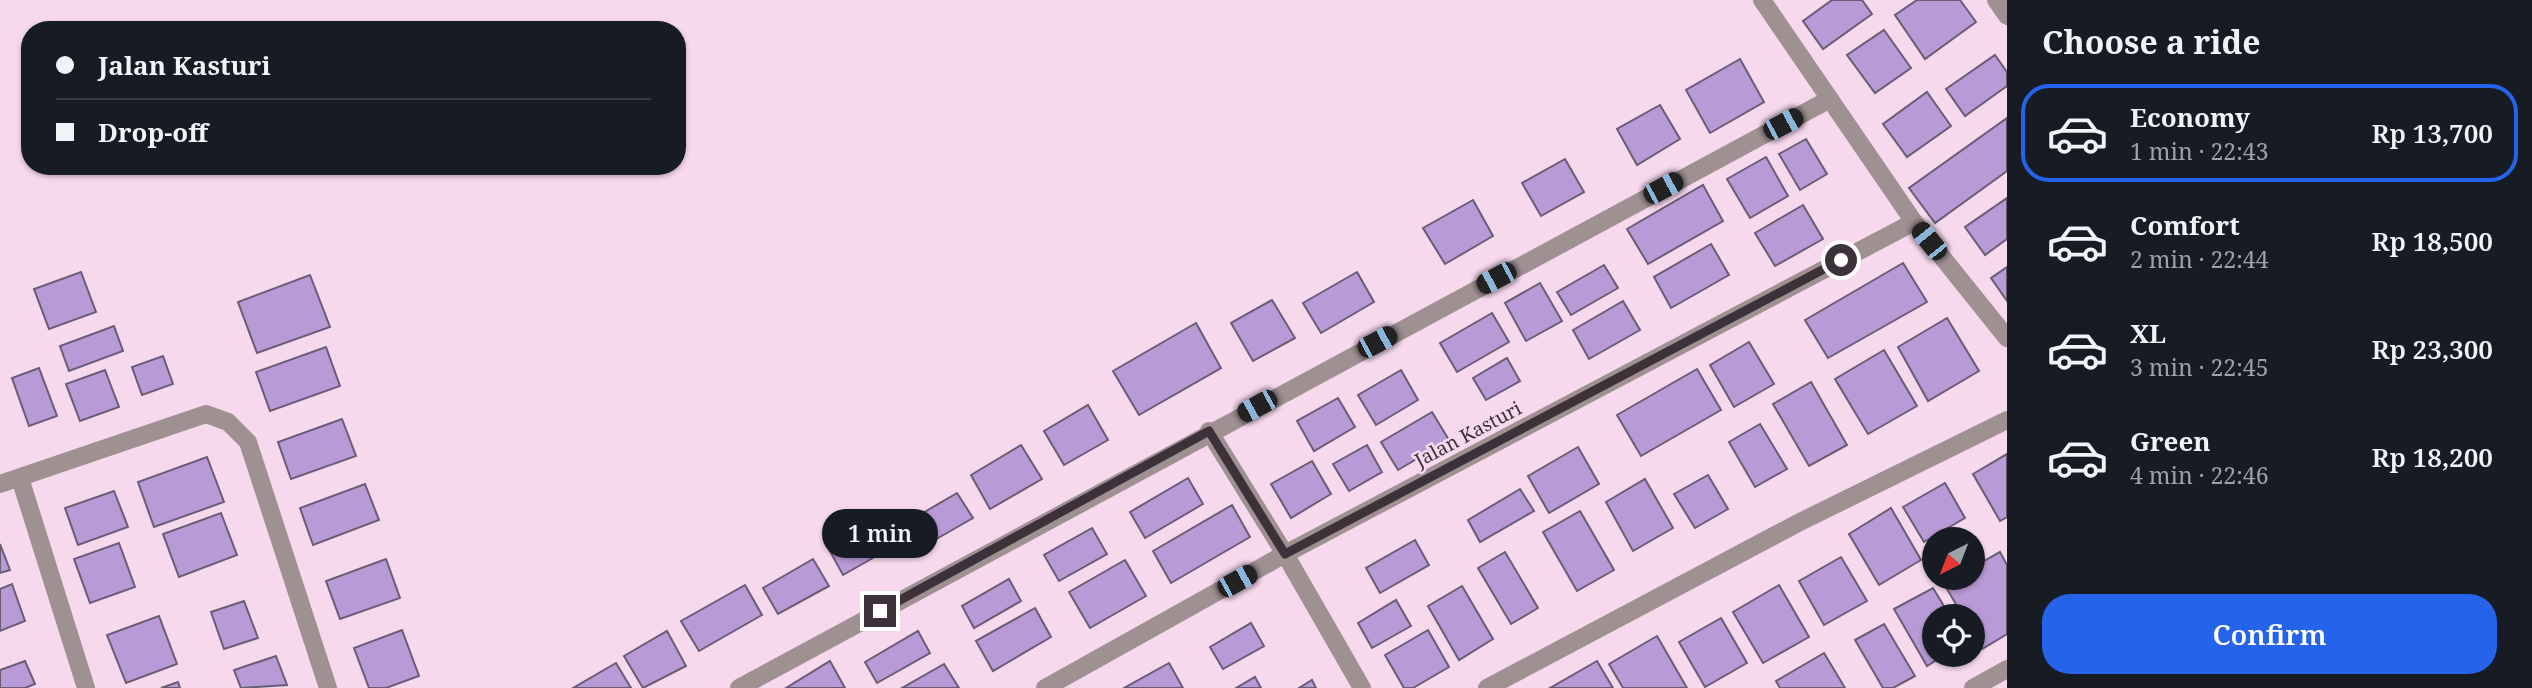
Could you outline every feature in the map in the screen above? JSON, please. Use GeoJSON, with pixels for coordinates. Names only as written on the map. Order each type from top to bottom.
{"type":"FeatureCollection","features":[{"type":"Feature","properties":{"kind":"street"},"geometry":{"type":"LineString","coordinates":[[1762,0],[1914,222],[2007,338]]}},
{"type":"Feature","properties":{"kind":"street"},"geometry":{"type":"LineString","coordinates":[[1996,0],[2007,16]]}},
{"type":"Feature","properties":{"kind":"street"},"geometry":{"type":"LineString","coordinates":[[739,688],[1209,431],[1830,99]]}},
{"type":"Feature","properties":{"kind":"street","name":"Jalan Kasturi"},"geometry":{"type":"LineString","coordinates":[[1045,688],[1285,554],[1914,222]]}},
{"type":"Feature","properties":{"kind":"street"},"geometry":{"type":"LineString","coordinates":[[0,484],[206,414],[228,422],[248,442],[328,688]]}},
{"type":"Feature","properties":{"kind":"street"},"geometry":{"type":"LineString","coordinates":[[1487,688],[1798,523],[2007,420]]}},
{"type":"Feature","properties":{"kind":"street"},"geometry":{"type":"LineString","coordinates":[[1209,431],[1285,554],[1362,688]]}},
{"type":"Feature","properties":{"kind":"street"},"geometry":{"type":"LineString","coordinates":[[20,478],[86,688]]}},
{"type":"Feature","properties":{"kind":"street"},"geometry":{"type":"LineString","coordinates":[[1973,688],[2007,669]]}},
{"type":"Feature","properties":{"kind":"building"},"geometry":{"type":"Polygon","coordinates":[[[1832,0],[1862,0],[1872,14],[1823,49],[1803,21],[1832,0]]]}},
{"type":"Feature","properties":{"kind":"building"},"geometry":{"type":"Polygon","coordinates":[[[1917,0],[1960,0],[1976,22],[1925,59],[1895,15],[1917,0]]]}},
{"type":"Feature","properties":{"kind":"building"},"geometry":{"type":"Polygon","coordinates":[[[1884,30],[1911,68],[1875,93],[1847,55],[1884,30]]]}},
{"type":"Feature","properties":{"kind":"building"},"geometry":{"type":"Polygon","coordinates":[[[1995,55],[2007,72],[2007,86],[1965,116],[1946,89],[1995,55]]]}},
{"type":"Feature","properties":{"kind":"building"},"geometry":{"type":"Polygon","coordinates":[[[1740,59],[1764,102],[1710,133],[1686,90],[1740,59]]]}},
{"type":"Feature","properties":{"kind":"building"},"geometry":{"type":"Polygon","coordinates":[[[1927,92],[1951,126],[1907,157],[1883,124],[1927,92]]]}},
{"type":"Feature","properties":{"kind":"building"},"geometry":{"type":"Polygon","coordinates":[[[1660,105],[1680,139],[1637,165],[1617,129],[1660,105]]]}},
{"type":"Feature","properties":{"kind":"building"},"geometry":{"type":"Polygon","coordinates":[[[2007,118],[2007,171],[1935,223],[1909,188],[2007,118]]]}},
{"type":"Feature","properties":{"kind":"building"},"geometry":{"type":"Polygon","coordinates":[[[1806,139],[1827,174],[1800,190],[1779,154],[1806,139]]]}},
{"type":"Feature","properties":{"kind":"building"},"geometry":{"type":"Polygon","coordinates":[[[1766,157],[1788,196],[1750,218],[1727,179],[1766,157]]]}},
{"type":"Feature","properties":{"kind":"building"},"geometry":{"type":"Polygon","coordinates":[[[1565,159],[1584,192],[1541,216],[1522,183],[1565,159]]]}},
{"type":"Feature","properties":{"kind":"building"},"geometry":{"type":"Polygon","coordinates":[[[1703,185],[1723,221],[1648,264],[1627,229],[1703,185]]]}},
{"type":"Feature","properties":{"kind":"building"},"geometry":{"type":"Polygon","coordinates":[[[2007,198],[2007,239],[1985,255],[1965,227],[2007,198]]]}},
{"type":"Feature","properties":{"kind":"building"},"geometry":{"type":"Polygon","coordinates":[[[1473,200],[1493,236],[1445,264],[1423,228],[1473,200]]]}},
{"type":"Feature","properties":{"kind":"building"},"geometry":{"type":"Polygon","coordinates":[[[1803,205],[1823,239],[1775,266],[1755,233],[1803,205]]]}},
{"type":"Feature","properties":{"kind":"building"},"geometry":{"type":"Polygon","coordinates":[[[1711,244],[1729,275],[1671,308],[1654,277],[1711,244]]]}},
{"type":"Feature","properties":{"kind":"building"},"geometry":{"type":"Polygon","coordinates":[[[1903,263],[1927,302],[1828,358],[1805,320],[1903,263]]]}},
{"type":"Feature","properties":{"kind":"building"},"geometry":{"type":"Polygon","coordinates":[[[1604,265],[1618,288],[1571,315],[1557,292],[1604,265]]]}},
{"type":"Feature","properties":{"kind":"building"},"geometry":{"type":"Polygon","coordinates":[[[2007,267],[2007,301],[1991,278],[2007,267]]]}},
{"type":"Feature","properties":{"kind":"building"},"geometry":{"type":"Polygon","coordinates":[[[81,272],[96,312],[49,329],[34,289],[81,272]]]}},
{"type":"Feature","properties":{"kind":"building"},"geometry":{"type":"Polygon","coordinates":[[[1357,272],[1374,302],[1321,333],[1303,303],[1357,272]]]}},
{"type":"Feature","properties":{"kind":"building"},"geometry":{"type":"Polygon","coordinates":[[[310,275],[330,327],[257,353],[238,302],[310,275]]]}},
{"type":"Feature","properties":{"kind":"building"},"geometry":{"type":"Polygon","coordinates":[[[1540,283],[1562,321],[1526,341],[1505,303],[1540,283]]]}},
{"type":"Feature","properties":{"kind":"building"},"geometry":{"type":"Polygon","coordinates":[[[1272,300],[1295,338],[1253,361],[1231,323],[1272,300]]]}},
{"type":"Feature","properties":{"kind":"building"},"geometry":{"type":"Polygon","coordinates":[[[1623,301],[1640,330],[1589,359],[1573,330],[1623,301]]]}},
{"type":"Feature","properties":{"kind":"building"},"geometry":{"type":"Polygon","coordinates":[[[1492,313],[1509,342],[1457,372],[1440,343],[1492,313]]]}},
{"type":"Feature","properties":{"kind":"building"},"geometry":{"type":"Polygon","coordinates":[[[1947,318],[1979,371],[1928,401],[1898,347],[1947,318]]]}},
{"type":"Feature","properties":{"kind":"building"},"geometry":{"type":"Polygon","coordinates":[[[1196,323],[1221,368],[1139,415],[1113,371],[1196,323]]]}},
{"type":"Feature","properties":{"kind":"building"},"geometry":{"type":"Polygon","coordinates":[[[114,326],[123,351],[69,371],[60,346],[114,326]]]}},
{"type":"Feature","properties":{"kind":"building"},"geometry":{"type":"Polygon","coordinates":[[[1749,342],[1774,384],[1734,407],[1710,365],[1749,342]]]}},
{"type":"Feature","properties":{"kind":"building"},"geometry":{"type":"Polygon","coordinates":[[[326,347],[340,386],[270,411],[256,372],[326,347]]]}},
{"type":"Feature","properties":{"kind":"building"},"geometry":{"type":"Polygon","coordinates":[[[1884,350],[1917,406],[1868,434],[1835,379],[1884,350]]]}},
{"type":"Feature","properties":{"kind":"building"},"geometry":{"type":"Polygon","coordinates":[[[163,356],[173,384],[142,395],[132,367],[163,356]]]}},
{"type":"Feature","properties":{"kind":"building"},"geometry":{"type":"Polygon","coordinates":[[[1507,358],[1520,381],[1486,400],[1473,378],[1507,358]]]}},
{"type":"Feature","properties":{"kind":"building"},"geometry":{"type":"Polygon","coordinates":[[[39,368],[57,416],[29,426],[12,378],[39,368]]]}},
{"type":"Feature","properties":{"kind":"building"},"geometry":{"type":"Polygon","coordinates":[[[1697,369],[1721,410],[1641,456],[1617,415],[1697,369]]]}},
{"type":"Feature","properties":{"kind":"building"},"geometry":{"type":"Polygon","coordinates":[[[105,370],[119,407],[80,421],[66,384],[105,370]]]}},
{"type":"Feature","properties":{"kind":"building"},"geometry":{"type":"Polygon","coordinates":[[[1401,370],[1418,400],[1376,425],[1358,395],[1401,370]]]}},
{"type":"Feature","properties":{"kind":"building"},"geometry":{"type":"Polygon","coordinates":[[[1811,382],[1847,445],[1809,466],[1773,404],[1811,382]]]}},
{"type":"Feature","properties":{"kind":"building"},"geometry":{"type":"Polygon","coordinates":[[[1338,398],[1355,427],[1314,451],[1297,421],[1338,398]]]}},
{"type":"Feature","properties":{"kind":"building"},"geometry":{"type":"Polygon","coordinates":[[[1088,405],[1108,440],[1064,465],[1044,431],[1088,405]]]}},
{"type":"Feature","properties":{"kind":"building"},"geometry":{"type":"Polygon","coordinates":[[[1432,412],[1449,440],[1398,470],[1381,442],[1432,412]]]}},
{"type":"Feature","properties":{"kind":"building"},"geometry":{"type":"Polygon","coordinates":[[[342,419],[356,456],[291,479],[278,442],[342,419]]]}},
{"type":"Feature","properties":{"kind":"building"},"geometry":{"type":"Polygon","coordinates":[[[1760,424],[1787,469],[1755,487],[1729,442],[1760,424]]]}},
{"type":"Feature","properties":{"kind":"building"},"geometry":{"type":"Polygon","coordinates":[[[1021,445],[1042,479],[990,509],[971,475],[1021,445]]]}},
{"type":"Feature","properties":{"kind":"building"},"geometry":{"type":"Polygon","coordinates":[[[1367,445],[1382,472],[1349,491],[1333,464],[1367,445]]]}},
{"type":"Feature","properties":{"kind":"building"},"geometry":{"type":"Polygon","coordinates":[[[1578,447],[1599,484],[1549,513],[1528,476],[1578,447]]]}},
{"type":"Feature","properties":{"kind":"building"},"geometry":{"type":"Polygon","coordinates":[[[2007,454],[2007,517],[2000,521],[1973,474],[2007,454]]]}},
{"type":"Feature","properties":{"kind":"building"},"geometry":{"type":"Polygon","coordinates":[[[207,457],[224,502],[154,527],[138,482],[207,457]]]}},
{"type":"Feature","properties":{"kind":"building"},"geometry":{"type":"Polygon","coordinates":[[[1312,461],[1331,494],[1291,518],[1271,484],[1312,461]]]}},
{"type":"Feature","properties":{"kind":"building"},"geometry":{"type":"Polygon","coordinates":[[[1708,475],[1728,509],[1695,528],[1674,494],[1708,475]]]}},
{"type":"Feature","properties":{"kind":"building"},"geometry":{"type":"Polygon","coordinates":[[[1188,478],[1203,504],[1145,538],[1130,512],[1188,478]]]}},
{"type":"Feature","properties":{"kind":"building"},"geometry":{"type":"Polygon","coordinates":[[[1645,479],[1673,528],[1633,551],[1606,502],[1645,479]]]}},
{"type":"Feature","properties":{"kind":"building"},"geometry":{"type":"Polygon","coordinates":[[[1945,483],[1965,518],[1950,527],[1922,527],[1922,539],[1903,507],[1945,483]]]}},
{"type":"Feature","properties":{"kind":"building"},"geometry":{"type":"Polygon","coordinates":[[[365,484],[379,520],[313,545],[300,508],[365,484]]]}},
{"type":"Feature","properties":{"kind":"building"},"geometry":{"type":"Polygon","coordinates":[[[1520,489],[1534,511],[1480,542],[1468,520],[1520,489]]]}},
{"type":"Feature","properties":{"kind":"building"},"geometry":{"type":"Polygon","coordinates":[[[114,491],[128,527],[78,545],[65,508],[114,491]]]}},
{"type":"Feature","properties":{"kind":"building"},"geometry":{"type":"Polygon","coordinates":[[[957,493],[973,518],[919,549],[904,524],[957,493]]]}},
{"type":"Feature","properties":{"kind":"building"},"geometry":{"type":"Polygon","coordinates":[[[1232,505],[1250,537],[1171,583],[1153,551],[1232,505]]]}},
{"type":"Feature","properties":{"kind":"building"},"geometry":{"type":"Polygon","coordinates":[[[1891,508],[1921,560],[1879,585],[1849,534],[1891,508]]]}},
{"type":"Feature","properties":{"kind":"building"},"geometry":{"type":"Polygon","coordinates":[[[1580,511],[1614,570],[1577,591],[1543,532],[1580,511]]]}},
{"type":"Feature","properties":{"kind":"building"},"geometry":{"type":"Polygon","coordinates":[[[221,513],[237,555],[179,577],[163,534],[221,513]]]}},
{"type":"Feature","properties":{"kind":"building"},"geometry":{"type":"Polygon","coordinates":[[[876,515],[894,546],[843,575],[826,544],[876,515]]]}},
{"type":"Feature","properties":{"kind":"building"},"geometry":{"type":"Polygon","coordinates":[[[1092,528],[1107,554],[1059,581],[1044,555],[1092,528]]]}},
{"type":"Feature","properties":{"kind":"building"},"geometry":{"type":"Polygon","coordinates":[[[1415,540],[1429,565],[1380,593],[1366,568],[1415,540]]]}},
{"type":"Feature","properties":{"kind":"building"},"geometry":{"type":"Polygon","coordinates":[[[119,543],[135,587],[90,603],[74,559],[119,543]]]}},
{"type":"Feature","properties":{"kind":"building"},"geometry":{"type":"Polygon","coordinates":[[[0,544],[10,570],[0,573],[0,544]]]}},
{"type":"Feature","properties":{"kind":"building"},"geometry":{"type":"Polygon","coordinates":[[[1505,552],[1538,608],[1511,624],[1478,568],[1505,552]]]}},
{"type":"Feature","properties":{"kind":"building"},"geometry":{"type":"Polygon","coordinates":[[[2000,552],[2007,565],[2007,634],[1985,647],[1985,604],[1956,604],[1948,590],[1985,590],[1985,561],[2000,552]]]}},
{"type":"Feature","properties":{"kind":"building"},"geometry":{"type":"Polygon","coordinates":[[[1841,557],[1867,601],[1824,625],[1799,581],[1841,557]]]}},
{"type":"Feature","properties":{"kind":"building"},"geometry":{"type":"Polygon","coordinates":[[[386,559],[400,598],[340,619],[326,581],[386,559]]]}},
{"type":"Feature","properties":{"kind":"building"},"geometry":{"type":"Polygon","coordinates":[[[813,559],[829,586],[778,614],[763,588],[813,559]]]}},
{"type":"Feature","properties":{"kind":"building"},"geometry":{"type":"Polygon","coordinates":[[[1125,560],[1146,596],[1090,628],[1069,592],[1125,560]]]}},
{"type":"Feature","properties":{"kind":"building"},"geometry":{"type":"Polygon","coordinates":[[[1009,579],[1021,601],[974,628],[962,606],[1009,579]]]}},
{"type":"Feature","properties":{"kind":"building"},"geometry":{"type":"Polygon","coordinates":[[[12,584],[25,621],[0,631],[0,589],[12,584]]]}},
{"type":"Feature","properties":{"kind":"building"},"geometry":{"type":"Polygon","coordinates":[[[745,585],[762,615],[699,651],[681,621],[745,585]]]}},
{"type":"Feature","properties":{"kind":"building"},"geometry":{"type":"Polygon","coordinates":[[[1779,585],[1809,637],[1763,663],[1733,612],[1779,585]]]}},
{"type":"Feature","properties":{"kind":"building"},"geometry":{"type":"Polygon","coordinates":[[[1462,586],[1493,639],[1459,660],[1428,606],[1462,586]]]}},
{"type":"Feature","properties":{"kind":"building"},"geometry":{"type":"Polygon","coordinates":[[[1929,590],[1934,590],[1943,604],[1922,604],[1922,657],[1894,609],[1929,590]]]}},
{"type":"Feature","properties":{"kind":"building"},"geometry":{"type":"Polygon","coordinates":[[[1396,600],[1411,626],[1372,648],[1358,623],[1396,600]]]}},
{"type":"Feature","properties":{"kind":"building"},"geometry":{"type":"Polygon","coordinates":[[[244,601],[258,638],[224,649],[211,612],[244,601]]]}},
{"type":"Feature","properties":{"kind":"building"},"geometry":{"type":"Polygon","coordinates":[[[1035,608],[1051,637],[993,671],[976,641],[1035,608]]]}},
{"type":"Feature","properties":{"kind":"building"},"geometry":{"type":"Polygon","coordinates":[[[159,616],[177,664],[126,683],[107,635],[159,616]]]}},
{"type":"Feature","properties":{"kind":"building"},"geometry":{"type":"Polygon","coordinates":[[[1721,618],[1747,663],[1705,687],[1679,642],[1721,618]]]}},
{"type":"Feature","properties":{"kind":"building"},"geometry":{"type":"Polygon","coordinates":[[[1251,623],[1264,646],[1223,669],[1210,647],[1251,623]]]}},
{"type":"Feature","properties":{"kind":"building"},"geometry":{"type":"Polygon","coordinates":[[[1884,624],[1915,676],[1893,688],[1883,688],[1855,640],[1884,624]]]}},
{"type":"Feature","properties":{"kind":"building"},"geometry":{"type":"Polygon","coordinates":[[[402,630],[419,676],[386,688],[369,688],[354,648],[402,630]]]}},
{"type":"Feature","properties":{"kind":"building"},"geometry":{"type":"Polygon","coordinates":[[[1428,630],[1449,667],[1413,688],[1404,688],[1385,655],[1428,630]]]}},
{"type":"Feature","properties":{"kind":"building"},"geometry":{"type":"Polygon","coordinates":[[[667,631],[686,666],[643,688],[624,656],[667,631]]]}},
{"type":"Feature","properties":{"kind":"building"},"geometry":{"type":"Polygon","coordinates":[[[918,631],[930,653],[877,683],[865,662],[918,631]]]}},
{"type":"Feature","properties":{"kind":"building"},"geometry":{"type":"Polygon","coordinates":[[[1657,636],[1687,688],[1623,688],[1609,664],[1657,636]]]}},
{"type":"Feature","properties":{"kind":"building"},"geometry":{"type":"Polygon","coordinates":[[[1824,653],[1845,688],[1780,688],[1776,681],[1824,653]]]}},
{"type":"Feature","properties":{"kind":"building"},"geometry":{"type":"Polygon","coordinates":[[[276,656],[287,685],[241,688],[234,670],[276,656]]]}},
{"type":"Feature","properties":{"kind":"building"},"geometry":{"type":"Polygon","coordinates":[[[25,661],[35,684],[25,688],[0,688],[0,670],[25,661]]]}},
{"type":"Feature","properties":{"kind":"building"},"geometry":{"type":"Polygon","coordinates":[[[830,661],[845,688],[786,688],[830,661]]]}},
{"type":"Feature","properties":{"kind":"building"},"geometry":{"type":"Polygon","coordinates":[[[1597,661],[1613,688],[1550,688],[1597,661]]]}},
{"type":"Feature","properties":{"kind":"building"},"geometry":{"type":"Polygon","coordinates":[[[616,663],[631,688],[573,688],[616,663]]]}},
{"type":"Feature","properties":{"kind":"building"},"geometry":{"type":"Polygon","coordinates":[[[1169,663],[1183,688],[1124,688],[1169,663]]]}},
{"type":"Feature","properties":{"kind":"building"},"geometry":{"type":"Polygon","coordinates":[[[944,664],[959,688],[902,688],[944,664]]]}},
{"type":"Feature","properties":{"kind":"building"},"geometry":{"type":"Polygon","coordinates":[[[1255,677],[1261,688],[1236,688],[1255,677]]]}},
{"type":"Feature","properties":{"kind":"building"},"geometry":{"type":"Polygon","coordinates":[[[1312,680],[1316,688],[1299,688],[1312,680]]]}},
{"type":"Feature","properties":{"kind":"building"},"geometry":{"type":"Polygon","coordinates":[[[178,682],[180,688],[161,688],[178,682]]]}},
{"type":"Feature","properties":{"kind":"route"},"geometry":{"type":"LineString","coordinates":[[880,611],[1209,431],[1285,554],[1841,260]]}}]}
